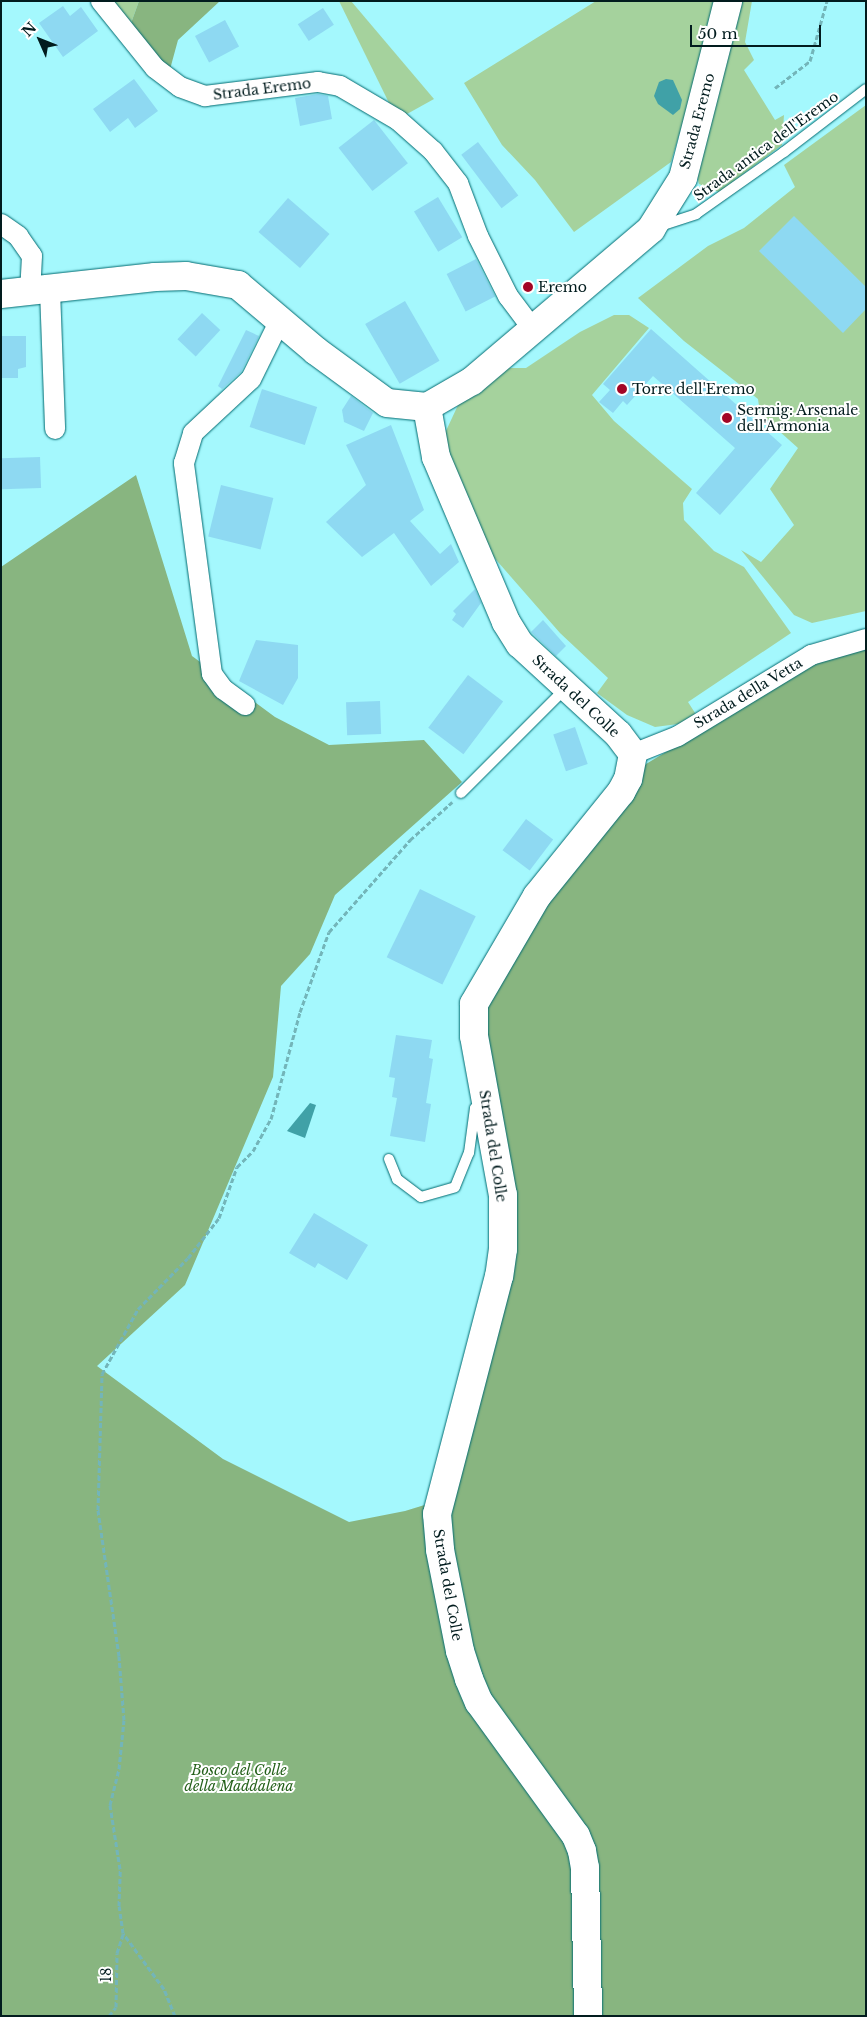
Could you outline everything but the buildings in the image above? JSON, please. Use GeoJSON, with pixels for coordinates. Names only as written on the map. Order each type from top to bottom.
{"type":"FeatureCollection","features":[{"type":"Feature","properties":{"kind":"street","name":"Strada Eremo"},"geometry":{"type":"LineString","coordinates":[[427,407],[472,381],[532,328],[651,229],[683,178],[728,1]]}},
{"type":"Feature","properties":{"kind":"street","name":"Strada Eremo"},"geometry":{"type":"LineString","coordinates":[[105,7],[154,68],[180,87],[204,96],[318,82],[340,86],[398,120],[433,151],[458,182],[478,236],[508,296],[532,328]]}},
{"type":"Feature","properties":{"kind":"street"},"geometry":{"type":"LineString","coordinates":[[1,224],[18,236],[32,256],[40,291],[55,429]]}},
{"type":"Feature","properties":{"kind":"street"},"geometry":{"type":"LineString","coordinates":[[1,294],[155,277],[186,276],[238,284],[280,320],[387,403],[427,407]]}},
{"type":"Feature","properties":{"kind":"street"},"geometry":{"type":"LineString","coordinates":[[245,705],[223,689],[212,674],[184,463],[192,433],[251,379],[280,320]]}},
{"type":"Feature","properties":{"kind":"street","name":"Strada del Colle"},"geometry":{"type":"LineString","coordinates":[[427,407],[436,457],[506,622],[520,644],[618,734],[634,754],[621,792],[538,896],[480,989],[472,1016],[503,1195],[503,1249],[499,1276],[437,1514],[437,1529],[460,1651],[480,1702],[576,1836],[582,1851],[585,1868],[588,2016]]}},
{"type":"Feature","properties":{"kind":"street","name":"Strada della Vetta"},"geometry":{"type":"LineString","coordinates":[[634,754],[678,736],[811,655],[866,639]]}},
{"type":"Feature","properties":{"kind":"lane","name":"Strada antica dell'Eremo"},"geometry":{"type":"LineString","coordinates":[[651,229],[696,214],[784,152],[866,88]]}},
{"type":"Feature","properties":{"kind":"lane"},"geometry":{"type":"LineString","coordinates":[[462,793],[567,688]]}},
{"type":"Feature","properties":{"kind":"lane"},"geometry":{"type":"LineString","coordinates":[[389,1159],[397,1178],[421,1197],[456,1187],[469,1153],[475,1108],[486,1099]]}},
{"type":"Feature","properties":{"kind":"path"},"geometry":{"type":"LineString","coordinates":[[775,88],[810,61],[827,1]]}},
{"type":"Feature","properties":{"kind":"path","name":"18"},"geometry":{"type":"LineString","coordinates":[[109,2016],[116,2007],[117,1953],[123,1933],[120,1869],[110,1805],[124,1720],[120,1656],[98,1510],[102,1374],[138,1310],[188,1258],[218,1218],[237,1166],[253,1151],[271,1119],[300,1012],[329,932],[410,840],[462,793]]}},
{"type":"Feature","properties":{"kind":"path"},"geometry":{"type":"LineString","coordinates":[[123,1933],[164,1990],[175,2016]]}},
{"type":"Feature","properties":{"kind":"green space"},"geometry":{"type":"Polygon","coordinates":[[[112,1],[139,1],[130,26],[112,1]]]}},
{"type":"Feature","properties":{"kind":"green space"},"geometry":{"type":"Polygon","coordinates":[[[139,1],[220,1],[178,40],[169,73],[130,26],[139,1]]]}},
{"type":"Feature","properties":{"kind":"green space"},"geometry":{"type":"Polygon","coordinates":[[[339,1],[351,1],[434,99],[407,114],[391,107],[339,1]]]}},
{"type":"Feature","properties":{"kind":"green space"},"geometry":{"type":"Polygon","coordinates":[[[596,1],[715,1],[702,59],[671,162],[574,232],[535,180],[502,145],[464,83],[596,1]]]}},
{"type":"Feature","properties":{"kind":"green space"},"geometry":{"type":"Polygon","coordinates":[[[737,1],[752,1],[745,42],[754,60],[744,70],[775,120],[784,115],[782,145],[719,192],[699,184],[694,163],[737,1]]]}},
{"type":"Feature","properties":{"kind":"green space"},"geometry":{"type":"Polygon","coordinates":[[[866,105],[866,611],[812,623],[794,615],[741,550],[761,562],[794,525],[770,489],[798,448],[760,414],[758,399],[684,341],[638,298],[708,246],[744,228],[795,187],[784,165],[866,105]]]}},
{"type":"Feature","properties":{"kind":"green space"},"geometry":{"type":"Polygon","coordinates":[[[614,315],[629,315],[649,328],[592,395],[614,421],[692,489],[683,503],[684,520],[714,551],[744,567],[791,633],[688,702],[697,716],[678,724],[655,727],[627,715],[597,693],[608,678],[560,633],[484,546],[453,479],[445,433],[459,403],[506,368],[526,368],[580,332],[614,315]]]}},
{"type":"Feature","properties":{"kind":"green space","name":"Bosco del Colle della Maddalena"},"geometry":{"type":"Polygon","coordinates":[[[136,475],[192,656],[275,717],[329,745],[424,740],[462,782],[335,895],[310,954],[281,986],[273,1077],[185,1285],[97,1366],[223,1459],[349,1522],[405,1511],[444,1499],[513,1210],[480,1019],[560,883],[646,764],[816,662],[866,647],[866,2016],[1,2016],[1,567],[136,475]]]}},
{"type":"Feature","properties":{"kind":"water"},"geometry":{"type":"Polygon","coordinates":[[[666,79],[673,80],[682,100],[680,109],[673,115],[658,104],[654,96],[659,82],[666,79]]]}},
{"type":"Feature","properties":{"kind":"water"},"geometry":{"type":"Polygon","coordinates":[[[310,1103],[316,1105],[305,1138],[287,1131],[310,1103]]]}},
{"type":"Feature","properties":{"kind":"place","name":"Eremo"},"geometry":{"type":"Point","coordinates":[528,287]}},
{"type":"Feature","properties":{"kind":"place","name":"Torre dell'Eremo"},"geometry":{"type":"Point","coordinates":[622,389]}},
{"type":"Feature","properties":{"kind":"place","name":"Sermig: Arsenale dell'Armonia"},"geometry":{"type":"Point","coordinates":[727,418]}}]}
